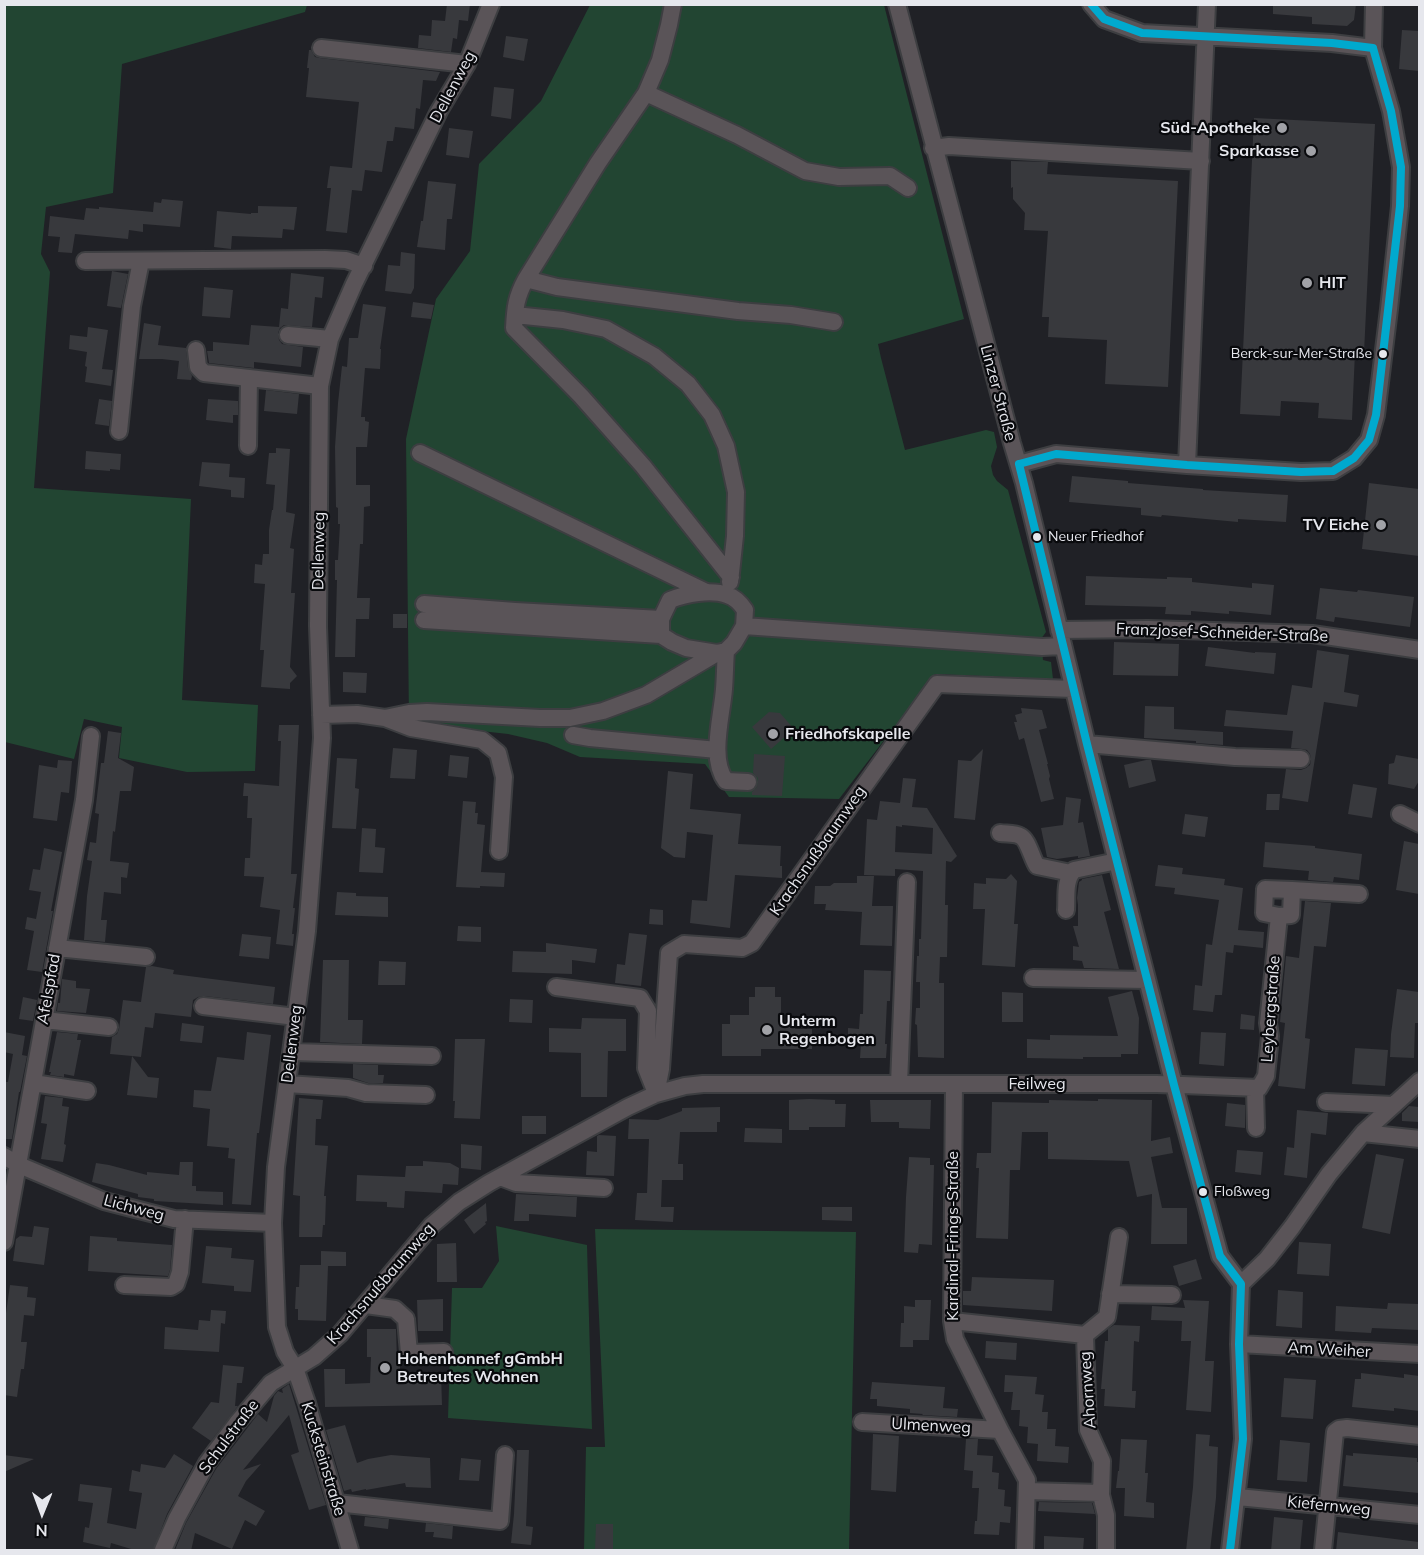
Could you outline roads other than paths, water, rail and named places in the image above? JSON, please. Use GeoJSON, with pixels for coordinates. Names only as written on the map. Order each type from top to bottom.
{"type":"FeatureCollection","features":[{"type":"Feature","properties":{"kind":"street","name":"Dellenweg"},"geometry":{"type":"LineString","coordinates":[[295,1368],[285,1352],[277,1327],[273,1223],[276,1167],[309,910],[322,738],[318,626],[320,386],[330,339],[439,111],[467,64],[491,4]]}},
{"type":"Feature","properties":{"kind":"street"},"geometry":{"type":"LineString","coordinates":[[673,4],[660,60],[646,93],[594,170],[520,289],[515,306],[514,328],[581,396],[643,466],[731,577]]}},
{"type":"Feature","properties":{"kind":"street","name":"Linzer Straße"},"geometry":{"type":"LineString","coordinates":[[897,4],[1011,443],[1019,464],[1073,689],[1174,1085],[1220,1256],[1240,1284]]}},
{"type":"Feature","properties":{"kind":"street"},"geometry":{"type":"LineString","coordinates":[[1091,4],[1104,20],[1142,33],[1332,43],[1373,48]]}},
{"type":"Feature","properties":{"kind":"street"},"geometry":{"type":"LineString","coordinates":[[1187,465],[1207,4]]}},
{"type":"Feature","properties":{"kind":"street"},"geometry":{"type":"LineString","coordinates":[[1019,464],[1056,454],[1301,472],[1333,471],[1354,458],[1369,440],[1376,415],[1390,297],[1400,206],[1401,167],[1391,111],[1373,48],[1374,4]]}},
{"type":"Feature","properties":{"kind":"street"},"geometry":{"type":"LineString","coordinates":[[321,48],[467,64]]}},
{"type":"Feature","properties":{"kind":"street"},"geometry":{"type":"LineString","coordinates":[[646,93],[738,135],[805,171],[839,177],[890,176],[908,188]]}},
{"type":"Feature","properties":{"kind":"street"},"geometry":{"type":"LineString","coordinates":[[933,148],[949,146],[1200,161]]}},
{"type":"Feature","properties":{"kind":"street"},"geometry":{"type":"LineString","coordinates":[[85,261],[325,259],[346,260],[364,266]]}},
{"type":"Feature","properties":{"kind":"street"},"geometry":{"type":"LineString","coordinates":[[119,431],[132,306],[141,261]]}},
{"type":"Feature","properties":{"kind":"street"},"geometry":{"type":"LineString","coordinates":[[526,279],[557,287],[834,322]]}},
{"type":"Feature","properties":{"kind":"street"},"geometry":{"type":"LineString","coordinates":[[515,315],[563,320],[606,329],[654,356],[688,384],[712,415],[726,446],[736,492],[735,536],[728,595]]}},
{"type":"Feature","properties":{"kind":"street"},"geometry":{"type":"LineString","coordinates":[[288,335],[330,339]]}},
{"type":"Feature","properties":{"kind":"street"},"geometry":{"type":"LineString","coordinates":[[196,350],[198,367],[204,373],[320,386]]}},
{"type":"Feature","properties":{"kind":"street"},"geometry":{"type":"LineString","coordinates":[[248,446],[249,378]]}},
{"type":"Feature","properties":{"kind":"street"},"geometry":{"type":"LineString","coordinates":[[420,453],[706,592]]}},
{"type":"Feature","properties":{"kind":"street"},"geometry":{"type":"LineString","coordinates":[[386,718],[427,712],[570,718],[603,711],[646,695],[735,644],[744,626],[745,610],[741,604],[728,595],[706,592],[687,594],[670,600],[661,627]]}},
{"type":"Feature","properties":{"kind":"street"},"geometry":{"type":"LineString","coordinates":[[424,612],[661,627]]}},
{"type":"Feature","properties":{"kind":"street","name":"Franzjosef-Schneider-Straße"},"geometry":{"type":"LineString","coordinates":[[744,626],[1042,647],[1061,638],[1148,629],[1312,634],[1419,650]]}},
{"type":"Feature","properties":{"kind":"street"},"geometry":{"type":"LineString","coordinates":[[661,627],[672,642],[686,648],[721,652]]}},
{"type":"Feature","properties":{"kind":"street"},"geometry":{"type":"LineString","coordinates":[[721,652],[724,689],[717,750],[721,774],[726,781],[748,782]]}},
{"type":"Feature","properties":{"kind":"street","name":"Krachsnußbaumweg"},"geometry":{"type":"LineString","coordinates":[[295,1368],[314,1357],[340,1334],[432,1225],[459,1202],[500,1177],[656,1094],[661,1069],[669,953],[684,944],[742,948],[752,944],[937,684],[1073,689]]}},
{"type":"Feature","properties":{"kind":"street"},"geometry":{"type":"LineString","coordinates":[[321,715],[357,714],[386,718],[411,728],[482,740],[498,753],[504,777],[499,851]]}},
{"type":"Feature","properties":{"kind":"street"},"geometry":{"type":"LineString","coordinates":[[573,735],[717,750]]}},
{"type":"Feature","properties":{"kind":"street","name":"Afelspfad"},"geometry":{"type":"LineString","coordinates":[[4,1242],[12,1160],[33,1083],[84,800],[92,736]]}},
{"type":"Feature","properties":{"kind":"street"},"geometry":{"type":"LineString","coordinates":[[1087,744],[1235,757],[1301,759]]}},
{"type":"Feature","properties":{"kind":"street"},"geometry":{"type":"LineString","coordinates":[[1400,814],[1419,824]]}},
{"type":"Feature","properties":{"kind":"street"},"geometry":{"type":"LineString","coordinates":[[1000,833],[1021,836],[1026,840],[1037,866],[1071,873]]}},
{"type":"Feature","properties":{"kind":"street"},"geometry":{"type":"LineString","coordinates":[[1066,910],[1067,885],[1074,870],[1117,861]]}},
{"type":"Feature","properties":{"kind":"street"},"geometry":{"type":"LineString","coordinates":[[899,1084],[907,882]]}},
{"type":"Feature","properties":{"kind":"street"},"geometry":{"type":"LineString","coordinates":[[1279,916],[1264,914],[1265,889],[1359,894]]}},
{"type":"Feature","properties":{"kind":"street","name":"Leybergstraße"},"geometry":{"type":"LineString","coordinates":[[1255,1088],[1258,1088],[1266,1076],[1270,1036],[1268,1023],[1279,916],[1291,915],[1292,890]]}},
{"type":"Feature","properties":{"kind":"street"},"geometry":{"type":"LineString","coordinates":[[57,948],[146,957]]}},
{"type":"Feature","properties":{"kind":"street"},"geometry":{"type":"LineString","coordinates":[[1033,978],[1147,980]]}},
{"type":"Feature","properties":{"kind":"street"},"geometry":{"type":"LineString","coordinates":[[556,987],[639,998],[648,1011],[646,1068],[656,1094]]}},
{"type":"Feature","properties":{"kind":"street"},"geometry":{"type":"LineString","coordinates":[[203,1006],[296,1017]]}},
{"type":"Feature","properties":{"kind":"street"},"geometry":{"type":"LineString","coordinates":[[44,1020],[109,1027]]}},
{"type":"Feature","properties":{"kind":"street"},"geometry":{"type":"LineString","coordinates":[[291,1052],[432,1056]]}},
{"type":"Feature","properties":{"kind":"street"},"geometry":{"type":"LineString","coordinates":[[1230,1551],[1243,1439],[1239,1344],[1240,1284],[1267,1258],[1329,1174],[1363,1133],[1419,1081]]}},
{"type":"Feature","properties":{"kind":"street"},"geometry":{"type":"LineString","coordinates":[[33,1083],[87,1091]]}},
{"type":"Feature","properties":{"kind":"street"},"geometry":{"type":"LineString","coordinates":[[287,1084],[348,1088],[366,1093],[426,1095]]}},
{"type":"Feature","properties":{"kind":"street","name":"Feilweg"},"geometry":{"type":"LineString","coordinates":[[656,1094],[703,1084],[1174,1085]]}},
{"type":"Feature","properties":{"kind":"street","name":"Kardinal-Frings-Straße"},"geometry":{"type":"LineString","coordinates":[[954,1084],[952,1321],[955,1340],[1027,1479],[1025,1551]]}},
{"type":"Feature","properties":{"kind":"street"},"geometry":{"type":"LineString","coordinates":[[1174,1085],[1255,1088],[1256,1128]]}},
{"type":"Feature","properties":{"kind":"street"},"geometry":{"type":"LineString","coordinates":[[1326,1102],[1394,1105]]}},
{"type":"Feature","properties":{"kind":"street"},"geometry":{"type":"LineString","coordinates":[[1363,1133],[1419,1139]]}},
{"type":"Feature","properties":{"kind":"street","name":"Lichweg"},"geometry":{"type":"LineString","coordinates":[[12,1160],[104,1201],[174,1219],[273,1223]]}},
{"type":"Feature","properties":{"kind":"street"},"geometry":{"type":"LineString","coordinates":[[500,1177],[516,1183],[604,1188]]}},
{"type":"Feature","properties":{"kind":"street"},"geometry":{"type":"LineString","coordinates":[[124,1285],[171,1287],[176,1284],[180,1272],[185,1219]]}},
{"type":"Feature","properties":{"kind":"street","name":"Ahornweg"},"geometry":{"type":"LineString","coordinates":[[952,1321],[1085,1335],[1107,1317],[1119,1237]]}},
{"type":"Feature","properties":{"kind":"street"},"geometry":{"type":"LineString","coordinates":[[1110,1294],[1172,1295]]}},
{"type":"Feature","properties":{"kind":"street"},"geometry":{"type":"LineString","coordinates":[[366,1305],[395,1309],[406,1319],[409,1353],[444,1352]]}},
{"type":"Feature","properties":{"kind":"street","name":"Ahornweg"},"geometry":{"type":"LineString","coordinates":[[1085,1335],[1088,1430],[1102,1461],[1101,1493],[1106,1515],[1106,1551]]}},
{"type":"Feature","properties":{"kind":"street","name":"Am Weiher"},"geometry":{"type":"LineString","coordinates":[[1239,1344],[1419,1354]]}},
{"type":"Feature","properties":{"kind":"street","name":"Kucksteinstraße"},"geometry":{"type":"LineString","coordinates":[[295,1368],[350,1551]]}},
{"type":"Feature","properties":{"kind":"street","name":"Schulstraße"},"geometry":{"type":"LineString","coordinates":[[163,1551],[177,1518],[207,1463],[271,1383],[295,1368]]}},
{"type":"Feature","properties":{"kind":"street","name":"Ulmenweg"},"geometry":{"type":"LineString","coordinates":[[862,1422],[1000,1430]]}},
{"type":"Feature","properties":{"kind":"street"},"geometry":{"type":"LineString","coordinates":[[1323,1551],[1335,1432],[1347,1428],[1419,1436]]}},
{"type":"Feature","properties":{"kind":"street"},"geometry":{"type":"LineString","coordinates":[[337,1503],[500,1521],[505,1455]]}},
{"type":"Feature","properties":{"kind":"street"},"geometry":{"type":"LineString","coordinates":[[1027,1491],[1101,1493]]}},
{"type":"Feature","properties":{"kind":"street","name":"Kiefernweg"},"geometry":{"type":"LineString","coordinates":[[1238,1497],[1419,1515]]}},
{"type":"Feature","properties":{"kind":"place","name":"Süd-Apotheke"},"geometry":{"type":"Point","coordinates":[1282,128]}},
{"type":"Feature","properties":{"kind":"place","name":"Sparkasse"},"geometry":{"type":"Point","coordinates":[1311,151]}},
{"type":"Feature","properties":{"kind":"place","name":"HIT"},"geometry":{"type":"Point","coordinates":[1307,283]}},
{"type":"Feature","properties":{"kind":"place","name":"Berck-sur-Mer-Straße"},"geometry":{"type":"Point","coordinates":[1383,354]}},
{"type":"Feature","properties":{"kind":"place","name":"TV Eiche"},"geometry":{"type":"Point","coordinates":[1381,525]}},
{"type":"Feature","properties":{"kind":"place","name":"Neuer Friedhof"},"geometry":{"type":"Point","coordinates":[1037,537]}},
{"type":"Feature","properties":{"kind":"place","name":"Friedhofskapelle"},"geometry":{"type":"Point","coordinates":[773,734]}},
{"type":"Feature","properties":{"kind":"place","name":"Unterm Regenbogen"},"geometry":{"type":"Point","coordinates":[767,1030]}},
{"type":"Feature","properties":{"kind":"place","name":"Floßweg"},"geometry":{"type":"Point","coordinates":[1203,1192]}},
{"type":"Feature","properties":{"kind":"place","name":"Hohenhonnef gGmbH Betreutes Wohnen"},"geometry":{"type":"Point","coordinates":[385,1368]}}]}
